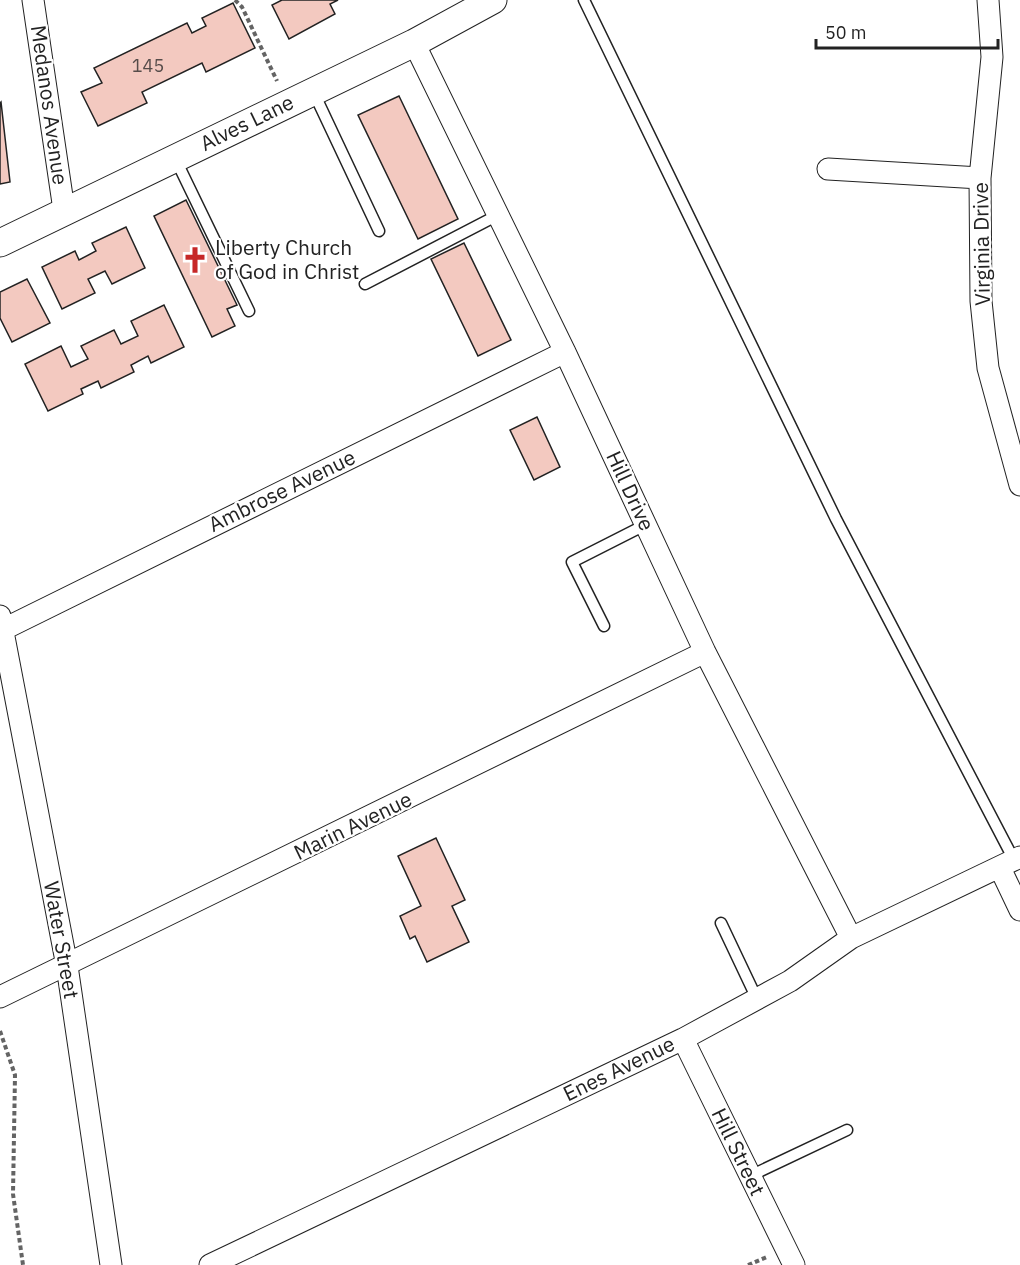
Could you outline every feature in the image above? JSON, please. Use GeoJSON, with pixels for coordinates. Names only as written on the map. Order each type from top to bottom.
{"type":"FeatureCollection","features":[{"type":"Feature","properties":{"kind":"street","name":"Medanos Avenue"},"geometry":{"type":"LineString","coordinates":[[33,0],[64,210]]}},
{"type":"Feature","properties":{"kind":"street","name":"Alves Lane"},"geometry":{"type":"LineString","coordinates":[[0,243],[64,210],[414,43],[493,0]]}},
{"type":"Feature","properties":{"kind":"street","name":"Virginia Drive"},"geometry":{"type":"LineString","coordinates":[[988,0],[992,57],[980,177],[981,301],[987,368],[1020,485]]}},
{"type":"Feature","properties":{"kind":"street","name":"Hill Drive"},"geometry":{"type":"LineString","coordinates":[[414,43],[565,352],[705,652],[851,938]]}},
{"type":"Feature","properties":{"kind":"street"},"geometry":{"type":"LineString","coordinates":[[828,169],[980,177]]}},
{"type":"Feature","properties":{"kind":"street","name":"Ambrose Avenue"},"geometry":{"type":"LineString","coordinates":[[1,626],[565,352]]}},
{"type":"Feature","properties":{"kind":"street","name":"Water Street"},"geometry":{"type":"LineString","coordinates":[[1,626],[67,966],[111,1265]]}},
{"type":"Feature","properties":{"kind":"street","name":"Marin Avenue"},"geometry":{"type":"LineString","coordinates":[[0,997],[705,652]]}},
{"type":"Feature","properties":{"kind":"street"},"geometry":{"type":"LineString","coordinates":[[1011,862],[1020,910]]}},
{"type":"Feature","properties":{"kind":"street","name":"Enes Avenue"},"geometry":{"type":"LineString","coordinates":[[210,1265],[683,1039],[790,981],[851,938],[1011,862]]}},
{"type":"Feature","properties":{"kind":"street","name":"Hill Street"},"geometry":{"type":"LineString","coordinates":[[683,1039],[794,1265]]}},
{"type":"Feature","properties":{"kind":"lane"},"geometry":{"type":"LineString","coordinates":[[584,0],[836,519],[1011,862]]}},
{"type":"Feature","properties":{"kind":"lane"},"geometry":{"type":"LineString","coordinates":[[313,91],[379,231]]}},
{"type":"Feature","properties":{"kind":"lane"},"geometry":{"type":"LineString","coordinates":[[175,158],[249,311]]}},
{"type":"Feature","properties":{"kind":"lane"},"geometry":{"type":"LineString","coordinates":[[365,284],[498,215]]}},
{"type":"Feature","properties":{"kind":"lane"},"geometry":{"type":"LineString","coordinates":[[604,626],[572,562],[645,525]]}},
{"type":"Feature","properties":{"kind":"lane"},"geometry":{"type":"LineString","coordinates":[[721,923],[757,999]]}},
{"type":"Feature","properties":{"kind":"lane"},"geometry":{"type":"LineString","coordinates":[[750,1176],[847,1130]]}},
{"type":"Feature","properties":{"kind":"path"},"geometry":{"type":"LineString","coordinates":[[235,0],[242,8],[288,103]]}},
{"type":"Feature","properties":{"kind":"path"},"geometry":{"type":"LineString","coordinates":[[0,1031],[15,1075],[13,1194],[22,1265]]}},
{"type":"Feature","properties":{"kind":"building"},"geometry":{"type":"Polygon","coordinates":[[[282,0],[338,0],[330,4],[335,14],[289,39],[272,5],[282,0]]]}},
{"type":"Feature","properties":{"kind":"building"},"geometry":{"type":"Polygon","coordinates":[[[233,3],[255,48],[206,72],[202,63],[142,92],[147,103],[98,126],[81,92],[102,83],[94,68],[187,23],[192,33],[206,26],[202,18],[233,3]]]}},
{"type":"Feature","properties":{"kind":"building"},"geometry":{"type":"Polygon","coordinates":[[[399,96],[458,219],[418,239],[358,115],[399,96]]]}},
{"type":"Feature","properties":{"kind":"building"},"geometry":{"type":"Polygon","coordinates":[[[0,103],[10,182],[0,184],[0,103]]]}},
{"type":"Feature","properties":{"kind":"building","name":"Liberty Church of God in Christ"},"geometry":{"type":"Polygon","coordinates":[[[186,200],[237,305],[227,309],[235,326],[212,337],[154,216],[186,200]]]}},
{"type":"Feature","properties":{"kind":"building"},"geometry":{"type":"Polygon","coordinates":[[[126,227],[145,268],[112,284],[105,271],[88,279],[95,293],[62,309],[42,267],[75,251],[79,260],[96,251],[92,243],[126,227]]]}},
{"type":"Feature","properties":{"kind":"building"},"geometry":{"type":"Polygon","coordinates":[[[464,243],[511,340],[478,356],[431,259],[464,243]]]}},
{"type":"Feature","properties":{"kind":"building"},"geometry":{"type":"Polygon","coordinates":[[[27,279],[50,323],[12,342],[0,318],[0,292],[27,279]]]}},
{"type":"Feature","properties":{"kind":"building"},"geometry":{"type":"Polygon","coordinates":[[[164,305],[184,347],[151,363],[148,356],[131,365],[134,372],[101,388],[98,381],[81,389],[83,394],[48,411],[25,364],[61,346],[71,367],[88,359],[81,346],[114,330],[121,344],[138,336],[131,321],[164,305]]]}},
{"type":"Feature","properties":{"kind":"building"},"geometry":{"type":"Polygon","coordinates":[[[537,417],[560,467],[534,480],[510,430],[537,417]]]}},
{"type":"Feature","properties":{"kind":"building"},"geometry":{"type":"Polygon","coordinates":[[[436,838],[465,900],[452,906],[469,942],[427,962],[415,936],[410,939],[400,916],[421,906],[398,856],[436,838]]]}},
{"type":"Feature","properties":{"kind":"place","name":"Liberty Church of God in Christ"},"geometry":{"type":"Point","coordinates":[195,260]}}]}
